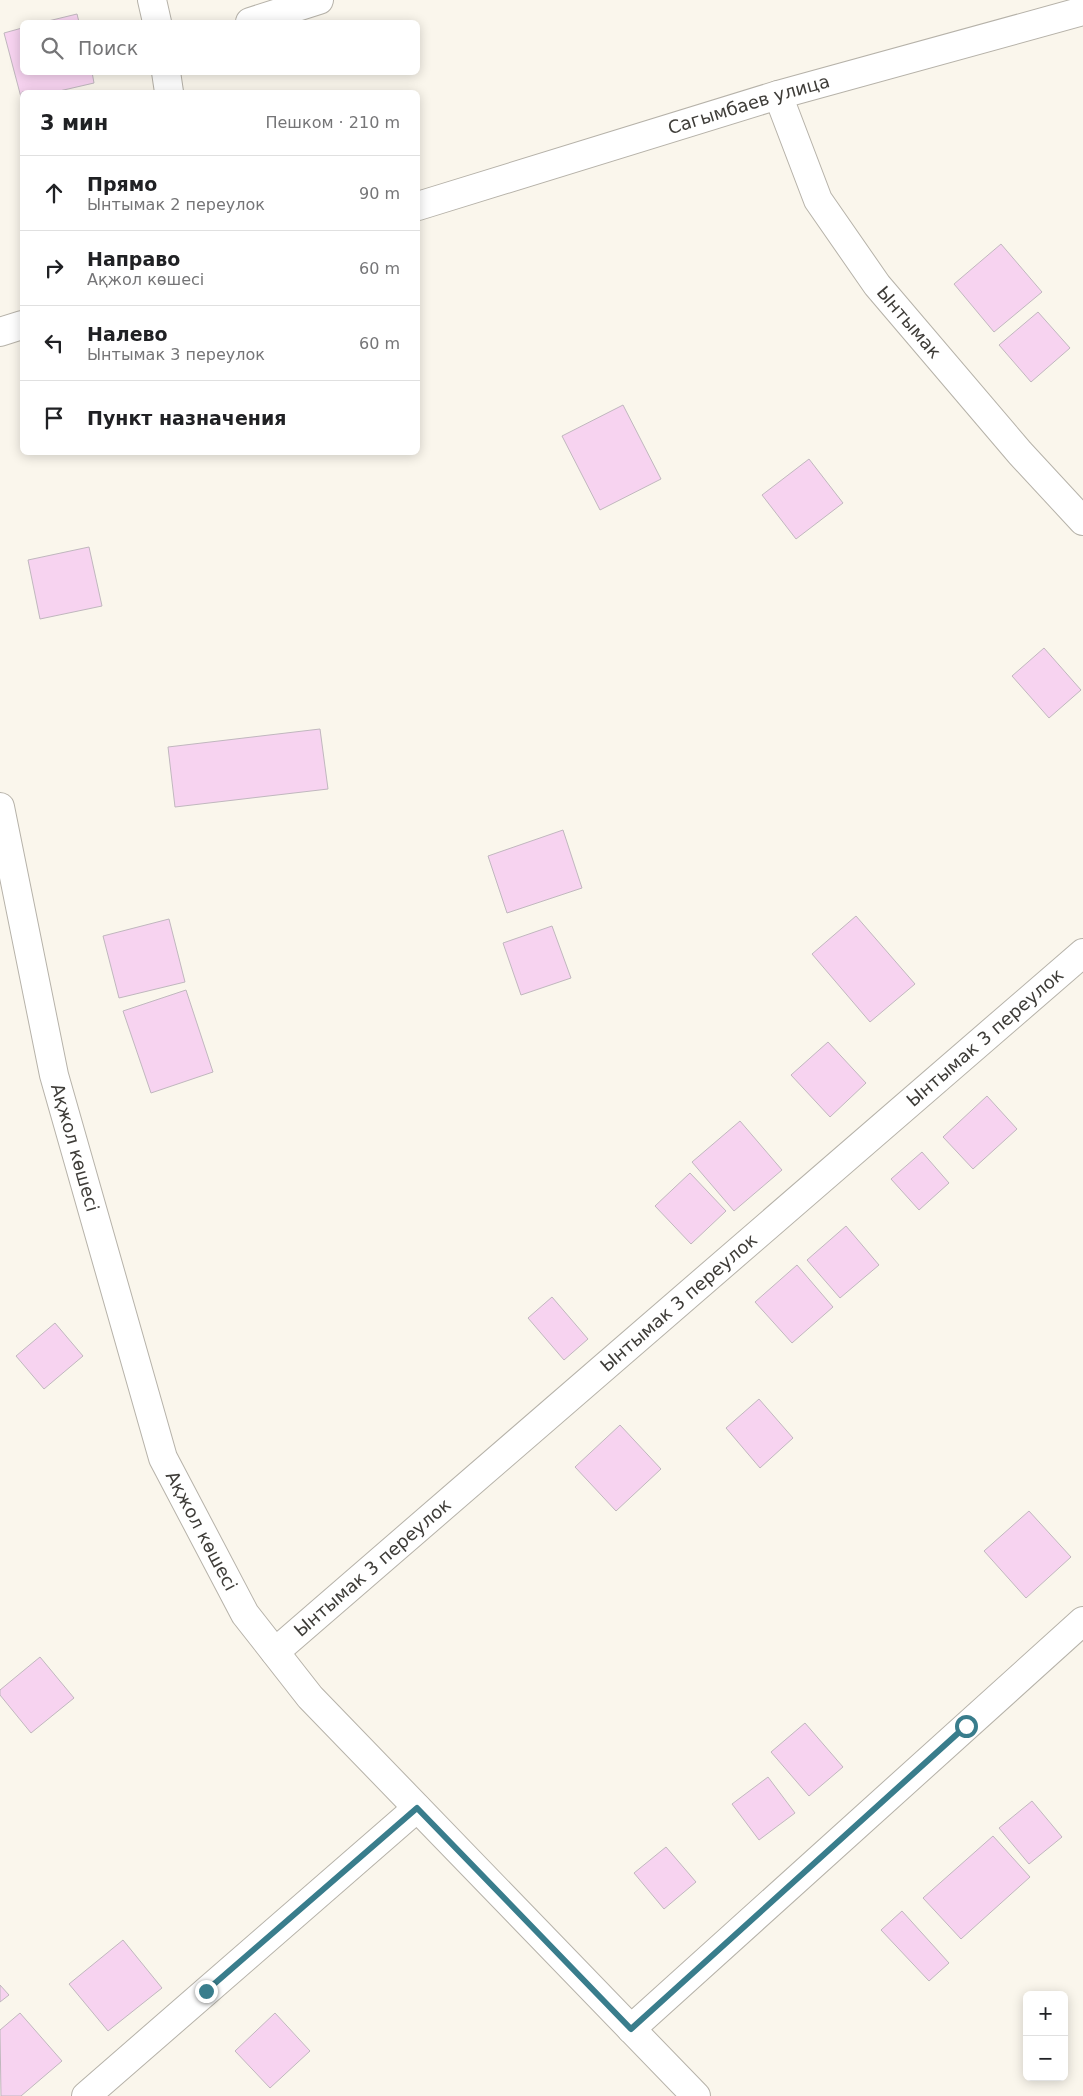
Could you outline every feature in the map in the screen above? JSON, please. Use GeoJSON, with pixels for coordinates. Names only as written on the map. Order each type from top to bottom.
{"type":"FeatureCollection","features":[{"type":"Feature","properties":{"kind":"street"},"geometry":{"type":"LineString","coordinates":[[152,0],[156,20]]}},
{"type":"Feature","properties":{"kind":"street"},"geometry":{"type":"LineString","coordinates":[[256,20],[319,0]]}},
{"type":"Feature","properties":{"kind":"street","name":"Сагымбаев улица"},"geometry":{"type":"LineString","coordinates":[[420,205],[778,95],[1083,11]]}},
{"type":"Feature","properties":{"kind":"street"},"geometry":{"type":"LineString","coordinates":[[166,75],[169,90]]}},
{"type":"Feature","properties":{"kind":"street","name":"Ынтымак"},"geometry":{"type":"LineString","coordinates":[[778,95],[818,200],[877,285],[1020,453],[1083,521]]}},
{"type":"Feature","properties":{"kind":"street"},"geometry":{"type":"LineString","coordinates":[[0,332],[20,325]]}},
{"type":"Feature","properties":{"kind":"street","name":"Ақжол көшесі"},"geometry":{"type":"LineString","coordinates":[[0,806],[54,1075],[162,1458],[245,1614],[310,1697],[696,2096]]}},
{"type":"Feature","properties":{"kind":"street","name":"Ынтымак 3 переулок"},"geometry":{"type":"LineString","coordinates":[[275,1652],[1083,953]]}},
{"type":"Feature","properties":{"kind":"street"},"geometry":{"type":"LineString","coordinates":[[631,2029],[1083,1621]]}},
{"type":"Feature","properties":{"kind":"street"},"geometry":{"type":"LineString","coordinates":[[86,2096],[417,1808]]}},
{"type":"Feature","properties":{"kind":"building"},"geometry":{"type":"Polygon","coordinates":[[[77,14],[78,20],[52,20],[77,14]]]}},
{"type":"Feature","properties":{"kind":"building"},"geometry":{"type":"Polygon","coordinates":[[[20,29],[20,75],[93,75],[94,83],[64,90],[20,90],[20,93],[4,33],[20,29]]]}},
{"type":"Feature","properties":{"kind":"building"},"geometry":{"type":"Polygon","coordinates":[[[1001,244],[1042,292],[994,332],[954,284],[1001,244]]]}},
{"type":"Feature","properties":{"kind":"building"},"geometry":{"type":"Polygon","coordinates":[[[1038,312],[1070,348],[1031,382],[999,345],[1038,312]]]}},
{"type":"Feature","properties":{"kind":"building"},"geometry":{"type":"Polygon","coordinates":[[[623,405],[661,479],[600,510],[562,436],[623,405]]]}},
{"type":"Feature","properties":{"kind":"building"},"geometry":{"type":"Polygon","coordinates":[[[809,459],[843,503],[796,539],[762,495],[809,459]]]}},
{"type":"Feature","properties":{"kind":"building"},"geometry":{"type":"Polygon","coordinates":[[[89,547],[102,606],[40,619],[28,560],[89,547]]]}},
{"type":"Feature","properties":{"kind":"building"},"geometry":{"type":"Polygon","coordinates":[[[1044,648],[1081,690],[1049,718],[1012,676],[1044,648]]]}},
{"type":"Feature","properties":{"kind":"building"},"geometry":{"type":"Polygon","coordinates":[[[320,729],[328,789],[175,807],[168,747],[320,729]]]}},
{"type":"Feature","properties":{"kind":"building"},"geometry":{"type":"Polygon","coordinates":[[[563,830],[582,888],[507,913],[488,856],[563,830]]]}},
{"type":"Feature","properties":{"kind":"building"},"geometry":{"type":"Polygon","coordinates":[[[856,916],[915,984],[870,1022],[812,954],[856,916]]]}},
{"type":"Feature","properties":{"kind":"building"},"geometry":{"type":"Polygon","coordinates":[[[169,919],[185,982],[119,998],[103,936],[169,919]]]}},
{"type":"Feature","properties":{"kind":"building"},"geometry":{"type":"Polygon","coordinates":[[[552,926],[571,978],[521,995],[503,943],[552,926]]]}},
{"type":"Feature","properties":{"kind":"building"},"geometry":{"type":"Polygon","coordinates":[[[186,990],[213,1072],[151,1093],[123,1011],[186,990]]]}},
{"type":"Feature","properties":{"kind":"building"},"geometry":{"type":"Polygon","coordinates":[[[828,1042],[866,1083],[830,1117],[791,1075],[828,1042]]]}},
{"type":"Feature","properties":{"kind":"building"},"geometry":{"type":"Polygon","coordinates":[[[987,1096],[1017,1129],[973,1169],[943,1137],[987,1096]]]}},
{"type":"Feature","properties":{"kind":"building"},"geometry":{"type":"Polygon","coordinates":[[[740,1121],[782,1170],[734,1211],[692,1162],[740,1121]]]}},
{"type":"Feature","properties":{"kind":"building"},"geometry":{"type":"Polygon","coordinates":[[[922,1152],[949,1183],[919,1210],[891,1179],[922,1152]]]}},
{"type":"Feature","properties":{"kind":"building"},"geometry":{"type":"Polygon","coordinates":[[[690,1173],[726,1211],[691,1244],[655,1206],[690,1173]]]}},
{"type":"Feature","properties":{"kind":"building"},"geometry":{"type":"Polygon","coordinates":[[[846,1226],[879,1265],[840,1298],[807,1260],[846,1226]]]}},
{"type":"Feature","properties":{"kind":"building"},"geometry":{"type":"Polygon","coordinates":[[[797,1265],[833,1307],[792,1343],[755,1302],[797,1265]]]}},
{"type":"Feature","properties":{"kind":"building"},"geometry":{"type":"Polygon","coordinates":[[[552,1297],[588,1339],[564,1360],[528,1318],[552,1297]]]}},
{"type":"Feature","properties":{"kind":"building"},"geometry":{"type":"Polygon","coordinates":[[[55,1323],[83,1356],[44,1389],[16,1356],[55,1323]]]}},
{"type":"Feature","properties":{"kind":"building"},"geometry":{"type":"Polygon","coordinates":[[[759,1399],[793,1438],[760,1468],[726,1428],[759,1399]]]}},
{"type":"Feature","properties":{"kind":"building"},"geometry":{"type":"Polygon","coordinates":[[[620,1425],[661,1469],[616,1511],[575,1467],[620,1425]]]}},
{"type":"Feature","properties":{"kind":"building"},"geometry":{"type":"Polygon","coordinates":[[[1029,1511],[1071,1557],[1026,1598],[984,1551],[1029,1511]]]}},
{"type":"Feature","properties":{"kind":"building"},"geometry":{"type":"Polygon","coordinates":[[[40,1657],[74,1698],[31,1733],[0,1695],[0,1690],[40,1657]]]}},
{"type":"Feature","properties":{"kind":"building"},"geometry":{"type":"Polygon","coordinates":[[[805,1723],[843,1767],[809,1796],[771,1752],[805,1723]]]}},
{"type":"Feature","properties":{"kind":"building"},"geometry":{"type":"Polygon","coordinates":[[[768,1777],[795,1813],[759,1840],[732,1804],[768,1777]]]}},
{"type":"Feature","properties":{"kind":"building"},"geometry":{"type":"Polygon","coordinates":[[[1032,1801],[1062,1837],[1029,1864],[999,1828],[1032,1801]]]}},
{"type":"Feature","properties":{"kind":"building"},"geometry":{"type":"Polygon","coordinates":[[[993,1836],[1030,1877],[961,1939],[923,1898],[993,1836]]]}},
{"type":"Feature","properties":{"kind":"building"},"geometry":{"type":"Polygon","coordinates":[[[666,1847],[696,1882],[664,1909],[634,1873],[666,1847]]]}},
{"type":"Feature","properties":{"kind":"building"},"geometry":{"type":"Polygon","coordinates":[[[902,1911],[949,1963],[929,1981],[881,1930],[902,1911]]]}},
{"type":"Feature","properties":{"kind":"building"},"geometry":{"type":"Polygon","coordinates":[[[123,1940],[162,1988],[108,2031],[69,1984],[123,1940]]]}},
{"type":"Feature","properties":{"kind":"building"},"geometry":{"type":"Polygon","coordinates":[[[0,1985],[9,1995],[0,2002],[0,1985]]]}},
{"type":"Feature","properties":{"kind":"building"},"geometry":{"type":"Polygon","coordinates":[[[20,2013],[62,2061],[21,2096],[1,2096],[0,2030],[20,2013]]]}},
{"type":"Feature","properties":{"kind":"building"},"geometry":{"type":"Polygon","coordinates":[[[275,2013],[310,2051],[270,2088],[235,2051],[275,2013]]]}},
{"type":"Feature","properties":{"kind":"route"},"geometry":{"type":"LineString","coordinates":[[206,1991],[417,1808],[631,2029],[966,1726]]}}]}
